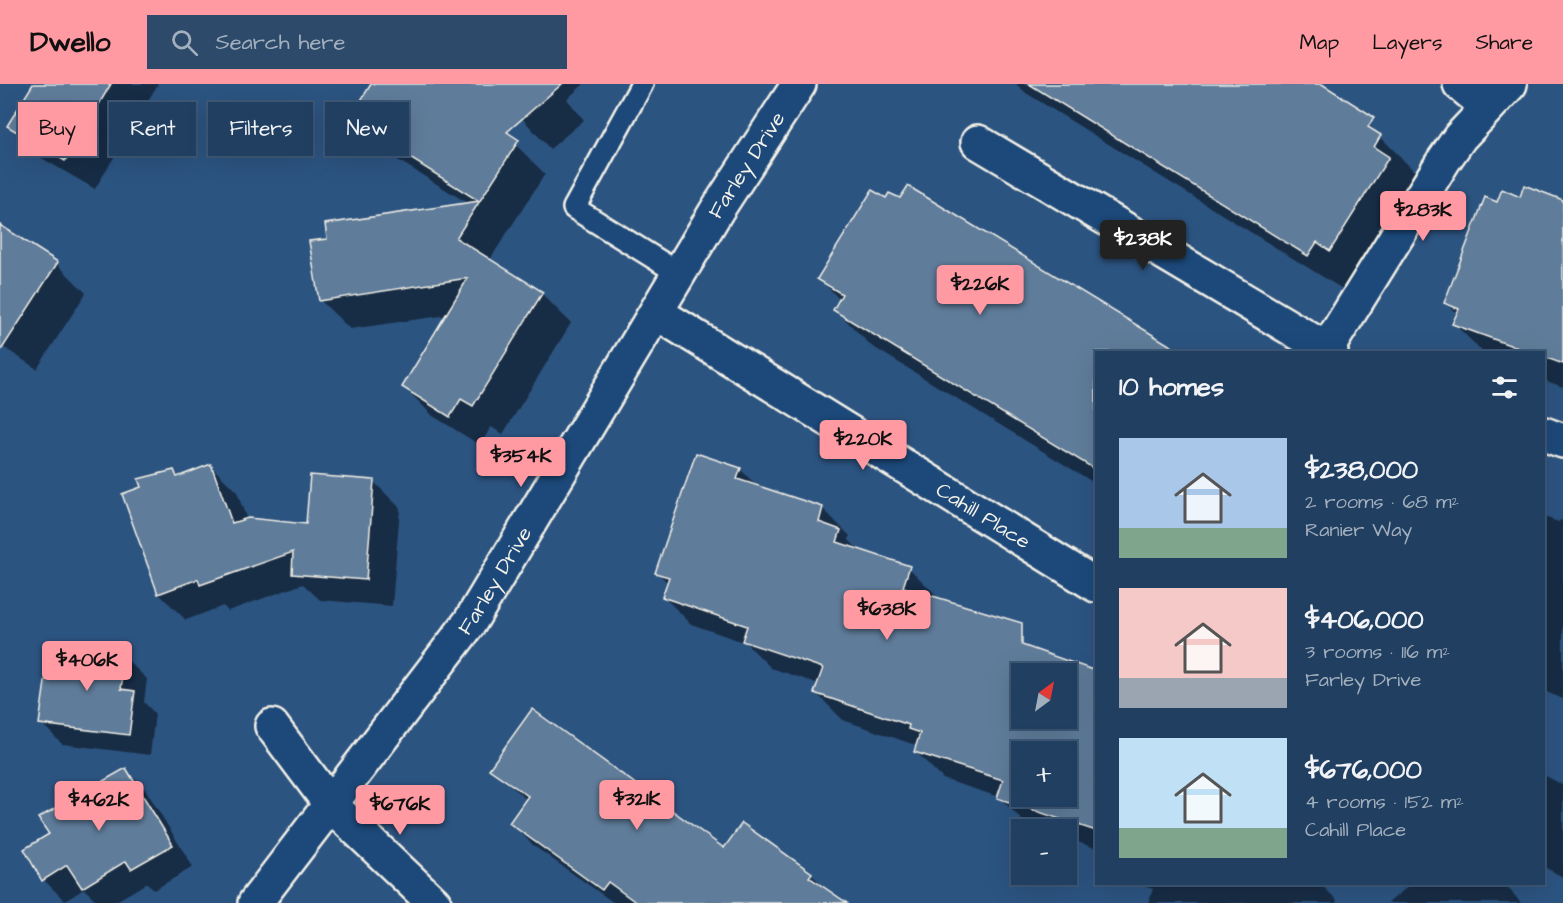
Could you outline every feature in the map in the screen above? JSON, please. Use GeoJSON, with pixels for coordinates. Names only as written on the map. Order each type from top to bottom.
{"type":"FeatureCollection","features":[{"type":"Feature","properties":{"kind":"street","name":"Farley Drive"},"geometry":{"type":"LineString","coordinates":[[255,903],[470,622],[771,123],[799,84]]}},
{"type":"Feature","properties":{"kind":"street"},"geometry":{"type":"LineString","coordinates":[[1328,351],[1444,160],[1499,95],[1460,84]]}},
{"type":"Feature","properties":{"kind":"street"},"geometry":{"type":"LineString","coordinates":[[978,142],[1325,351]]}},
{"type":"Feature","properties":{"kind":"street","name":"Cahill Place"},"geometry":{"type":"LineString","coordinates":[[657,313],[1095,584]]}},
{"type":"Feature","properties":{"kind":"street"},"geometry":{"type":"LineString","coordinates":[[1545,434],[1563,441]]}},
{"type":"Feature","properties":{"kind":"street"},"geometry":{"type":"LineString","coordinates":[[272,726],[331,805],[434,903]]}},
{"type":"Feature","properties":{"kind":"lane"},"geometry":{"type":"LineString","coordinates":[[642,84],[574,208],[680,274]]}},
{"type":"Feature","properties":{"kind":"building"},"geometry":{"type":"Polygon","coordinates":[[[33,84],[111,84],[97,107],[97,102],[22,102],[33,84]]]}},
{"type":"Feature","properties":{"kind":"building"},"geometry":{"type":"Polygon","coordinates":[[[371,84],[562,84],[507,132],[519,140],[456,238],[543,292],[473,406],[461,399],[450,417],[402,387],[468,278],[319,301],[309,241],[327,239],[325,224],[479,201],[407,156],[409,156],[409,102],[360,102],[371,84]]]}},
{"type":"Feature","properties":{"kind":"building"},"geometry":{"type":"Polygon","coordinates":[[[1029,84],[1322,84],[1374,117],[1368,127],[1381,135],[1374,147],[1389,157],[1330,251],[1317,242],[1308,256],[1029,84]]]}},
{"type":"Feature","properties":{"kind":"building"},"geometry":{"type":"Polygon","coordinates":[[[18,108],[18,133],[7,126],[18,108]]]}},
{"type":"Feature","properties":{"kind":"building"},"geometry":{"type":"Polygon","coordinates":[[[57,156],[68,156],[65,161],[57,156]]]}},
{"type":"Feature","properties":{"kind":"building"},"geometry":{"type":"Polygon","coordinates":[[[1524,185],[1563,200],[1563,364],[1545,357],[1545,351],[1526,351],[1452,324],[1459,309],[1444,303],[1485,197],[1497,202],[1502,189],[1520,197],[1524,185]]]}},
{"type":"Feature","properties":{"kind":"building"},"geometry":{"type":"Polygon","coordinates":[[[908,186],[1179,351],[1095,351],[1095,469],[833,310],[842,294],[817,279],[872,190],[886,198],[889,193],[900,198],[908,186]]]}},
{"type":"Feature","properties":{"kind":"building"},"geometry":{"type":"Polygon","coordinates":[[[0,225],[58,262],[0,352],[0,225]]]}},
{"type":"Feature","properties":{"kind":"building"},"geometry":{"type":"Polygon","coordinates":[[[696,453],[741,468],[737,479],[823,507],[819,522],[841,530],[837,542],[910,566],[903,587],[1022,623],[1022,645],[1073,663],[1011,663],[1011,729],[1077,729],[1077,664],[1095,671],[1095,831],[1077,825],[1077,819],[1060,819],[1024,807],[1077,807],[1077,741],[1011,741],[1011,803],[997,798],[1003,780],[914,752],[920,733],[908,729],[909,725],[814,693],[823,668],[742,641],[747,626],[662,597],[669,577],[655,573],[696,453]]]}},
{"type":"Feature","properties":{"kind":"building"},"geometry":{"type":"Polygon","coordinates":[[[211,464],[232,523],[248,518],[306,524],[310,475],[374,480],[366,580],[292,574],[293,552],[200,585],[198,579],[158,594],[122,494],[141,487],[138,479],[174,470],[177,477],[211,464]]]}},
{"type":"Feature","properties":{"kind":"building"},"geometry":{"type":"Polygon","coordinates":[[[50,647],[126,656],[121,689],[135,691],[129,735],[39,724],[50,647]]]}},
{"type":"Feature","properties":{"kind":"building"},"geometry":{"type":"Polygon","coordinates":[[[532,709],[724,848],[742,823],[812,873],[809,877],[847,903],[637,903],[608,882],[602,890],[509,823],[528,796],[489,769],[532,709]]]}},
{"type":"Feature","properties":{"kind":"building"},"geometry":{"type":"Polygon","coordinates":[[[126,768],[173,845],[131,869],[126,861],[82,888],[67,865],[42,881],[24,849],[49,834],[38,818],[126,768]]]}}]}
